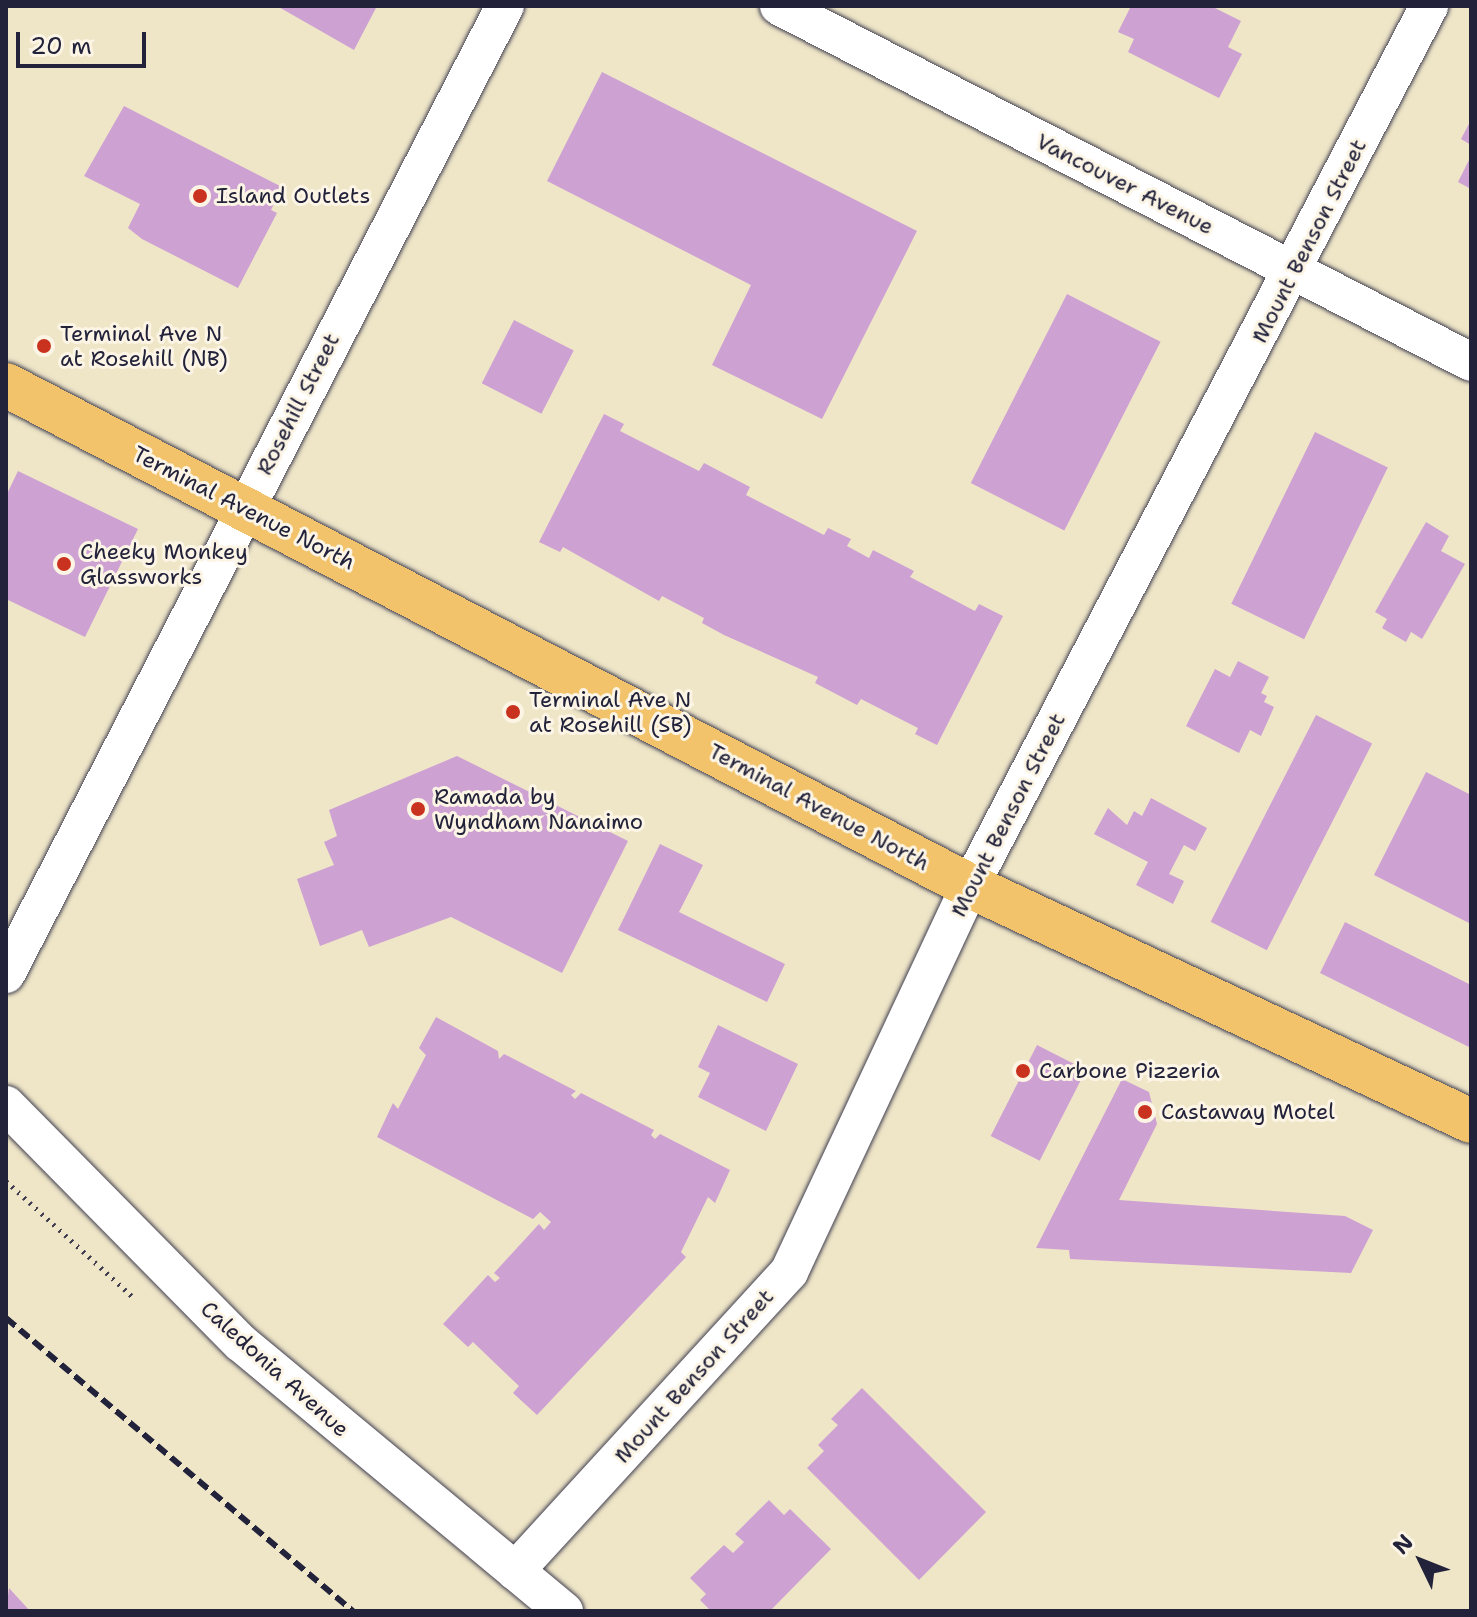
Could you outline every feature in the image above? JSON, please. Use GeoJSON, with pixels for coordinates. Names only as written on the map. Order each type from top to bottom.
{"type":"FeatureCollection","features":[{"type":"Feature","properties":{"kind":"main road","name":"Terminal Avenue North"},"geometry":{"type":"LineString","coordinates":[[6,385],[970,886],[1471,1121]]}},
{"type":"Feature","properties":{"kind":"street","name":"Rosehill Street"},"geometry":{"type":"LineString","coordinates":[[6,974],[244,507],[505,6]]}},
{"type":"Feature","properties":{"kind":"street","name":"Vancouver Avenue"},"geometry":{"type":"LineString","coordinates":[[779,6],[1471,362]]}},
{"type":"Feature","properties":{"kind":"street","name":"Mount Benson Street"},"geometry":{"type":"LineString","coordinates":[[515,1571],[789,1272],[970,886],[1295,271],[1429,6]]}},
{"type":"Feature","properties":{"kind":"street","name":"Caledonia Avenue"},"geometry":{"type":"LineString","coordinates":[[6,1105],[241,1343],[564,1611]]}},
{"type":"Feature","properties":{"kind":"building"},"geometry":{"type":"Polygon","coordinates":[[[277,6],[377,6],[354,50],[277,6]]]}},
{"type":"Feature","properties":{"kind":"building"},"geometry":{"type":"Polygon","coordinates":[[[1131,6],[1211,6],[1241,21],[1228,47],[1242,54],[1219,98],[1128,52],[1134,39],[1118,32],[1131,6]]]}},
{"type":"Feature","properties":{"kind":"building"},"geometry":{"type":"Polygon","coordinates":[[[602,72],[917,231],[822,419],[712,365],[751,285],[547,181],[602,72]]]}},
{"type":"Feature","properties":{"kind":"building","name":"Island Outlets"},"geometry":{"type":"Polygon","coordinates":[[[124,106],[282,187],[271,210],[277,213],[238,288],[142,239],[128,228],[140,204],[84,176],[124,106]]]}},
{"type":"Feature","properties":{"kind":"building"},"geometry":{"type":"Polygon","coordinates":[[[1471,120],[1471,145],[1461,139],[1471,120]]]}},
{"type":"Feature","properties":{"kind":"building"},"geometry":{"type":"Polygon","coordinates":[[[1471,156],[1471,189],[1458,182],[1471,156]]]}},
{"type":"Feature","properties":{"kind":"building"},"geometry":{"type":"Polygon","coordinates":[[[1067,294],[1161,342],[1064,531],[971,483],[1067,294]]]}},
{"type":"Feature","properties":{"kind":"building"},"geometry":{"type":"Polygon","coordinates":[[[514,320],[574,350],[541,414],[482,383],[514,320]]]}},
{"type":"Feature","properties":{"kind":"building"},"geometry":{"type":"Polygon","coordinates":[[[604,414],[624,424],[620,431],[699,471],[704,463],[750,487],[746,495],[824,535],[828,528],[851,539],[847,546],[869,558],[873,550],[914,571],[910,577],[975,611],[979,604],[1003,616],[937,745],[915,734],[918,728],[861,699],[857,705],[815,683],[818,677],[724,635],[702,623],[704,618],[662,596],[659,601],[563,547],[560,552],[539,542],[604,414]]]}},
{"type":"Feature","properties":{"kind":"building"},"geometry":{"type":"Polygon","coordinates":[[[1315,432],[1388,468],[1304,639],[1231,604],[1315,432]]]}},
{"type":"Feature","properties":{"kind":"building","name":"Cheeky Monkey Glassworks"},"geometry":{"type":"Polygon","coordinates":[[[18,471],[138,529],[85,637],[6,599],[6,496],[18,471]]]}},
{"type":"Feature","properties":{"kind":"building"},"geometry":{"type":"Polygon","coordinates":[[[1426,522],[1449,536],[1441,551],[1465,564],[1422,639],[1411,632],[1406,642],[1382,628],[1387,619],[1375,612],[1426,522]]]}},
{"type":"Feature","properties":{"kind":"building"},"geometry":{"type":"Polygon","coordinates":[[[1238,661],[1269,677],[1261,693],[1267,696],[1264,702],[1274,707],[1261,736],[1250,730],[1239,753],[1186,726],[1215,669],[1230,677],[1238,661]]]}},
{"type":"Feature","properties":{"kind":"building"},"geometry":{"type":"Polygon","coordinates":[[[1316,715],[1372,744],[1267,950],[1211,922],[1316,715]]]}},
{"type":"Feature","properties":{"kind":"building"},"geometry":{"type":"Polygon","coordinates":[[[457,756],[628,841],[562,973],[451,917],[369,947],[362,930],[320,946],[297,879],[334,865],[324,842],[337,836],[329,810],[457,756]]]}},
{"type":"Feature","properties":{"kind":"building"},"geometry":{"type":"Polygon","coordinates":[[[1426,772],[1471,795],[1471,924],[1374,875],[1426,772]]]}},
{"type":"Feature","properties":{"kind":"building"},"geometry":{"type":"Polygon","coordinates":[[[1151,798],[1207,828],[1195,851],[1184,845],[1169,874],[1184,881],[1173,904],[1136,885],[1148,862],[1094,834],[1108,808],[1127,825],[1134,811],[1142,816],[1151,798]]]}},
{"type":"Feature","properties":{"kind":"building"},"geometry":{"type":"Polygon","coordinates":[[[660,844],[703,865],[679,912],[785,964],[767,1002],[618,930],[660,844]]]}},
{"type":"Feature","properties":{"kind":"building"},"geometry":{"type":"Polygon","coordinates":[[[1345,922],[1471,985],[1471,1048],[1320,973],[1345,922]]]}},
{"type":"Feature","properties":{"kind":"building"},"geometry":{"type":"Polygon","coordinates":[[[436,1017],[498,1051],[499,1059],[504,1054],[576,1091],[571,1095],[575,1099],[581,1093],[654,1130],[651,1135],[655,1139],[660,1134],[730,1170],[715,1203],[708,1197],[681,1252],[686,1257],[537,1415],[513,1393],[519,1386],[473,1342],[468,1347],[443,1324],[488,1275],[495,1282],[500,1278],[494,1273],[539,1224],[544,1230],[551,1222],[540,1212],[533,1219],[377,1137],[393,1103],[398,1109],[426,1055],[419,1048],[436,1017]]]}},
{"type":"Feature","properties":{"kind":"building"},"geometry":{"type":"Polygon","coordinates":[[[718,1025],[798,1064],[766,1131],[698,1097],[710,1073],[698,1067],[718,1025]]]}},
{"type":"Feature","properties":{"kind":"building"},"geometry":{"type":"Polygon","coordinates":[[[1037,1045],[1086,1070],[1040,1161],[991,1136],[1037,1045]]]}},
{"type":"Feature","properties":{"kind":"building"},"geometry":{"type":"Polygon","coordinates":[[[1122,1079],[1149,1092],[1157,1124],[1119,1200],[1345,1216],[1373,1230],[1351,1273],[1070,1259],[1069,1250],[1036,1248],[1122,1079]]]}},
{"type":"Feature","properties":{"kind":"building"},"geometry":{"type":"Polygon","coordinates":[[[862,1388],[986,1512],[919,1580],[807,1468],[824,1451],[818,1445],[838,1425],[831,1419],[862,1388]]]}},
{"type":"Feature","properties":{"kind":"building"},"geometry":{"type":"Polygon","coordinates":[[[769,1500],[784,1515],[790,1509],[831,1549],[770,1611],[711,1611],[700,1600],[706,1594],[690,1578],[724,1545],[733,1553],[744,1542],[735,1534],[769,1500]]]}},
{"type":"Feature","properties":{"kind":"building"},"geometry":{"type":"Polygon","coordinates":[[[9,1588],[30,1611],[6,1611],[9,1588]]]}},
{"type":"Feature","properties":{"kind":"railway"},"geometry":{"type":"LineString","coordinates":[[6,1318],[353,1611]]}},
{"type":"Feature","properties":{"kind":"place","name":"Island Outlets"},"geometry":{"type":"Point","coordinates":[200,196]}},
{"type":"Feature","properties":{"kind":"place","name":"Terminal Ave N at Rosehill (NB)"},"geometry":{"type":"Point","coordinates":[44,346]}},
{"type":"Feature","properties":{"kind":"place","name":"Cheeky Monkey Glassworks"},"geometry":{"type":"Point","coordinates":[64,564]}},
{"type":"Feature","properties":{"kind":"place","name":"Terminal Ave N at Rosehill (SB)"},"geometry":{"type":"Point","coordinates":[513,712]}},
{"type":"Feature","properties":{"kind":"place","name":"Ramada by Wyndham Nanaimo"},"geometry":{"type":"Point","coordinates":[418,809]}},
{"type":"Feature","properties":{"kind":"place","name":"Carbone Pizzeria"},"geometry":{"type":"Point","coordinates":[1023,1071]}},
{"type":"Feature","properties":{"kind":"place","name":"Castaway Motel"},"geometry":{"type":"Point","coordinates":[1145,1112]}}]}
